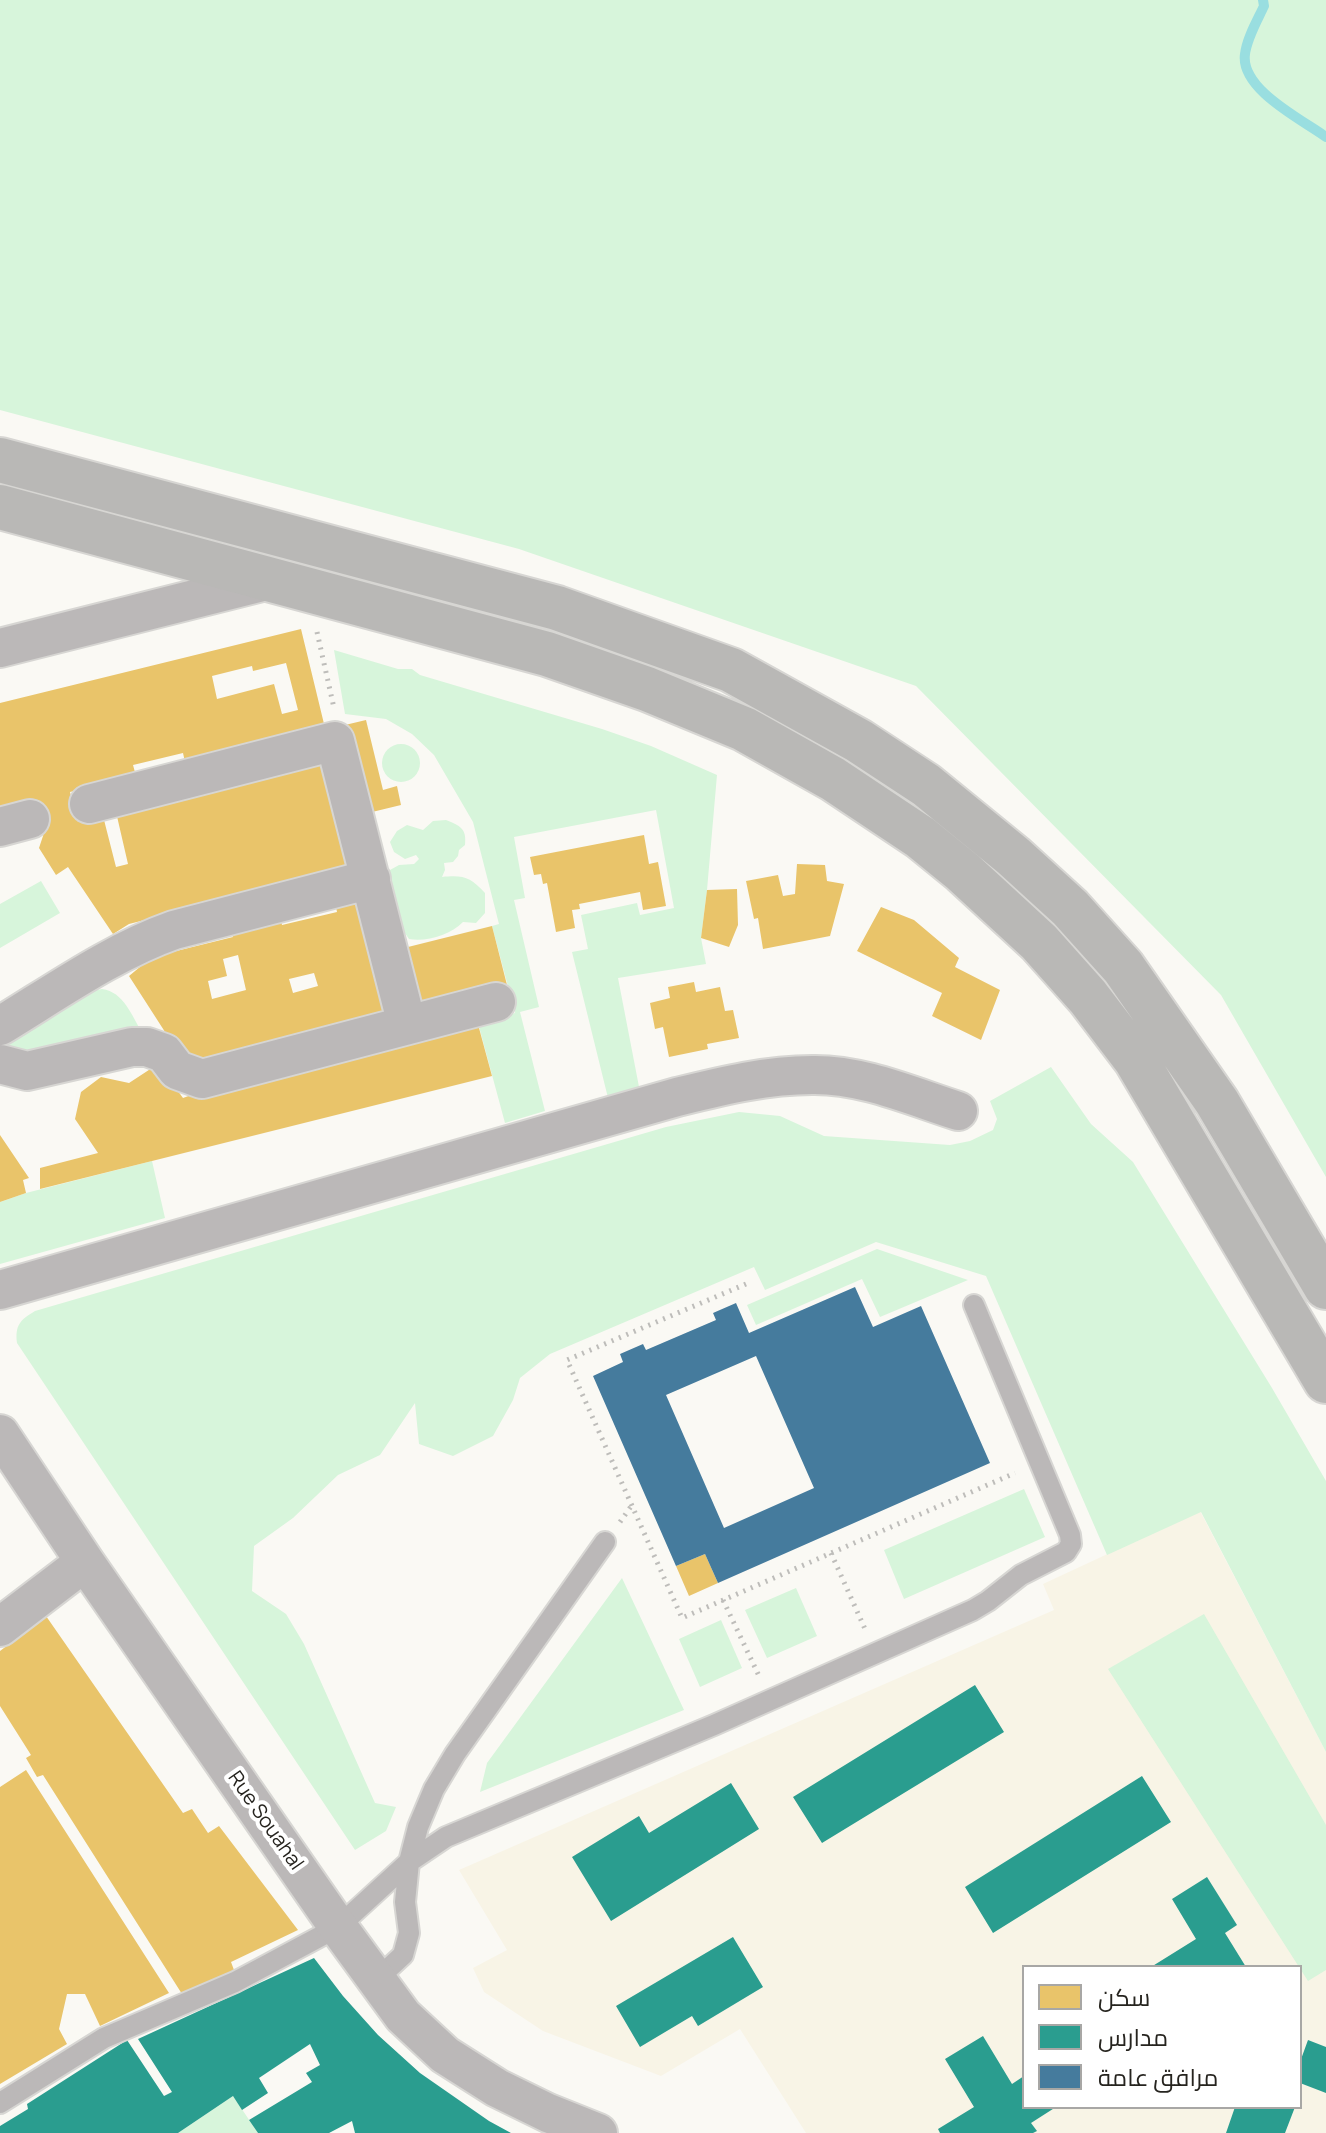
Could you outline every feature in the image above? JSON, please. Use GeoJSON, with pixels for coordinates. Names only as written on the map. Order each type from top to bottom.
{"type":"FeatureCollection","features":[{"type":"Feature","properties":{"kind":"main road"},"geometry":{"type":"LineString","coordinates":[[0,460],[557,608],[731,670],[859,741],[926,785],[1013,856],[1070,908],[1123,967],[1217,1102],[1326,1287]]}},
{"type":"Feature","properties":{"kind":"main road"},"geometry":{"type":"LineString","coordinates":[[0,507],[547,654],[647,689],[744,729],[833,779],[920,837],[963,872],[1039,942],[1088,997],[1136,1060],[1326,1381]]}},
{"type":"Feature","properties":{"kind":"street"},"geometry":{"type":"LineString","coordinates":[[0,648],[270,580]]}},
{"type":"Feature","properties":{"kind":"street"},"geometry":{"type":"LineString","coordinates":[[89,804],[335,741],[407,1025]]}},
{"type":"Feature","properties":{"kind":"street"},"geometry":{"type":"LineString","coordinates":[[0,1026],[119,953],[146,940],[371,879]]}},
{"type":"Feature","properties":{"kind":"street"},"geometry":{"type":"LineString","coordinates":[[0,1064],[27,1071],[132,1047],[147,1047],[164,1053],[177,1070],[202,1079],[496,1002]]}},
{"type":"Feature","properties":{"kind":"street"},"geometry":{"type":"LineString","coordinates":[[0,1290],[662,1101],[746,1080],[815,1075],[865,1081],[958,1111]]}},
{"type":"Feature","properties":{"kind":"street","name":"Rue Souahal"},"geometry":{"type":"LineString","coordinates":[[0,1434],[85,1562],[403,2016],[445,2055],[554,2123],[598,2133]]}},
{"type":"Feature","properties":{"kind":"street"},"geometry":{"type":"LineString","coordinates":[[0,1627],[85,1562]]}},
{"type":"Feature","properties":{"kind":"lane"},"geometry":{"type":"LineString","coordinates":[[0,2103],[104,2038],[235,1982],[338,1927],[409,1862],[446,1837],[771,1700],[973,1610],[1021,1575],[1066,1552],[1071,1544],[1070,1535],[974,1305]]}},
{"type":"Feature","properties":{"kind":"lane"},"geometry":{"type":"LineString","coordinates":[[376,1980],[403,1955],[409,1933],[405,1902],[409,1862],[418,1827],[434,1789],[455,1754],[605,1542]]}},
{"type":"Feature","properties":{"kind":"path"},"geometry":{"type":"LineString","coordinates":[[324,664],[337,720]]}},
{"type":"Feature","properties":{"kind":"path"},"geometry":{"type":"LineString","coordinates":[[746,1284],[567,1360],[682,1618],[1040,1462]]}},
{"type":"Feature","properties":{"kind":"path"},"geometry":{"type":"LineString","coordinates":[[831,1553],[876,1653]]}},
{"type":"Feature","properties":{"kind":"path"},"geometry":{"type":"LineString","coordinates":[[723,1600],[771,1700]]}},
{"type":"Feature","properties":{"kind":"shaded area"},"geometry":{"type":"Polygon","coordinates":[[[1200,1511],[1326,1752],[1326,2133],[806,2133],[740,2029],[661,2076],[543,2031],[484,1992],[473,1968],[507,1950],[459,1870],[1054,1610],[1043,1584],[1200,1511]]]}},
{"type":"Feature","properties":{"kind":"green space"},"geometry":{"type":"Polygon","coordinates":[[[0,0],[1326,0],[1326,1177],[1221,995],[916,686],[519,549],[0,410],[0,0]]]}},
{"type":"Feature","properties":{"kind":"green space"},"geometry":{"type":"Polygon","coordinates":[[[334,650],[398,669],[412,669],[420,675],[602,729],[651,746],[717,775],[701,938],[706,964],[618,978],[640,1092],[609,1102],[572,952],[588,949],[581,915],[637,903],[640,915],[674,908],[656,810],[514,837],[525,898],[514,900],[539,1007],[520,1012],[545,1111],[505,1123],[478,1023],[515,1013],[492,926],[499,924],[473,822],[434,755],[412,734],[386,719],[345,714],[334,650]]]}},
{"type":"Feature","properties":{"kind":"green space"},"geometry":{"type":"Polygon","coordinates":[[[401,744],[414,750],[420,763],[414,776],[401,782],[388,776],[382,763],[388,750],[401,744]]]}},
{"type":"Feature","properties":{"kind":"green space"},"geometry":{"type":"Polygon","coordinates":[[[446,820],[462,828],[465,845],[453,862],[444,863],[442,877],[461,877],[475,883],[485,893],[485,913],[476,923],[463,922],[452,931],[438,936],[409,939],[402,929],[387,878],[390,870],[399,865],[414,864],[419,859],[416,855],[405,859],[394,852],[390,842],[397,831],[407,825],[423,830],[433,821],[446,820]]]}},
{"type":"Feature","properties":{"kind":"green space"},"geometry":{"type":"Polygon","coordinates":[[[41,881],[60,913],[0,948],[0,904],[41,881]]]}},
{"type":"Feature","properties":{"kind":"green space"},"geometry":{"type":"Polygon","coordinates":[[[102,989],[121,999],[142,1032],[39,1055],[0,1046],[92,991],[102,989]]]}},
{"type":"Feature","properties":{"kind":"green space"},"geometry":{"type":"Polygon","coordinates":[[[1051,1067],[1091,1124],[1133,1162],[1326,1481],[1326,1752],[1201,1512],[1107,1555],[986,1276],[876,1242],[765,1290],[754,1267],[550,1354],[520,1378],[513,1400],[493,1436],[453,1456],[419,1444],[415,1403],[380,1455],[338,1475],[293,1518],[254,1546],[252,1591],[286,1614],[304,1644],[375,1803],[396,1807],[386,1831],[355,1850],[17,1343],[20,1324],[35,1311],[666,1127],[739,1112],[780,1116],[824,1136],[950,1145],[970,1141],[993,1130],[997,1119],[990,1101],[1051,1067]]]}},
{"type":"Feature","properties":{"kind":"green space"},"geometry":{"type":"Polygon","coordinates":[[[152,1161],[165,1218],[0,1264],[0,1202],[152,1161]]]}},
{"type":"Feature","properties":{"kind":"green space"},"geometry":{"type":"Polygon","coordinates":[[[877,1249],[968,1280],[880,1317],[862,1279],[756,1325],[747,1305],[877,1249]]]}},
{"type":"Feature","properties":{"kind":"green space"},"geometry":{"type":"Polygon","coordinates":[[[1024,1489],[1045,1537],[904,1599],[884,1550],[1024,1489]]]}},
{"type":"Feature","properties":{"kind":"green space"},"geometry":{"type":"Polygon","coordinates":[[[622,1578],[684,1710],[480,1792],[487,1763],[622,1578]]]}},
{"type":"Feature","properties":{"kind":"green space"},"geometry":{"type":"Polygon","coordinates":[[[796,1588],[817,1636],[767,1658],[745,1610],[796,1588]]]}},
{"type":"Feature","properties":{"kind":"green space"},"geometry":{"type":"Polygon","coordinates":[[[1204,1614],[1326,1825],[1326,1970],[1308,1981],[1302,1965],[1298,1965],[1108,1669],[1204,1614]]]}},
{"type":"Feature","properties":{"kind":"green space"},"geometry":{"type":"Polygon","coordinates":[[[721,1620],[742,1668],[700,1687],[679,1639],[721,1620]]]}},
{"type":"Feature","properties":{"kind":"green space"},"geometry":{"type":"Polygon","coordinates":[[[233,2096],[258,2133],[178,2133],[233,2096]]]}},
{"type":"Feature","properties":{"kind":"building: سكن"},"geometry":{"type":"Polygon","coordinates":[[[301,629],[325,728],[185,762],[183,753],[133,765],[136,776],[70,792],[78,822],[103,816],[116,867],[128,864],[116,812],[327,760],[353,867],[129,924],[113,934],[68,867],[56,875],[39,848],[45,830],[37,800],[0,809],[0,703],[301,629]],[[286,663],[253,671],[252,666],[212,676],[217,699],[274,684],[282,714],[298,710],[286,663]]]}},
{"type":"Feature","properties":{"kind":"building: سكن"},"geometry":{"type":"Polygon","coordinates":[[[366,720],[383,790],[397,786],[401,805],[368,813],[345,725],[366,720]]]}},
{"type":"Feature","properties":{"kind":"building: سكن"},"geometry":{"type":"Polygon","coordinates":[[[644,835],[649,864],[658,862],[666,906],[643,910],[640,892],[579,904],[580,909],[572,910],[575,928],[556,932],[547,883],[543,884],[541,874],[534,875],[530,857],[644,835]]]}},
{"type":"Feature","properties":{"kind":"building: سكن"},"geometry":{"type":"Polygon","coordinates":[[[797,864],[825,865],[827,881],[844,884],[830,936],[763,949],[758,918],[754,919],[746,881],[778,875],[783,896],[795,894],[797,864]]]}},
{"type":"Feature","properties":{"kind":"building: سكن"},"geometry":{"type":"Polygon","coordinates":[[[737,889],[738,925],[729,947],[701,938],[707,890],[737,889]]]}},
{"type":"Feature","properties":{"kind":"building: سكن"},"geometry":{"type":"Polygon","coordinates":[[[362,901],[391,1015],[185,1063],[129,976],[152,957],[233,937],[231,932],[281,920],[282,925],[337,912],[336,907],[362,901]],[[238,955],[223,959],[227,976],[208,981],[212,999],[246,990],[238,955]],[[314,973],[289,979],[293,993],[318,986],[314,973]]]}},
{"type":"Feature","properties":{"kind":"building: سكن"},"geometry":{"type":"Polygon","coordinates":[[[881,907],[914,920],[959,958],[955,967],[1000,990],[981,1040],[932,1016],[942,993],[857,951],[881,907]]]}},
{"type":"Feature","properties":{"kind":"building: سكن"},"geometry":{"type":"Polygon","coordinates":[[[492,926],[507,985],[418,1008],[404,948],[492,926]]]}},
{"type":"Feature","properties":{"kind":"building: سكن"},"geometry":{"type":"Polygon","coordinates":[[[694,982],[696,992],[720,987],[725,1011],[733,1010],[739,1038],[707,1044],[708,1049],[669,1057],[663,1027],[655,1029],[650,1003],[670,998],[668,987],[694,982]]]}},
{"type":"Feature","properties":{"kind":"building: سكن"},"geometry":{"type":"Polygon","coordinates":[[[476,1017],[492,1076],[40,1189],[40,1168],[98,1153],[75,1119],[81,1092],[101,1077],[129,1083],[158,1064],[183,1098],[476,1017]]]}},
{"type":"Feature","properties":{"kind":"building: سكن"},"geometry":{"type":"Polygon","coordinates":[[[0,1135],[29,1178],[23,1180],[26,1193],[0,1202],[0,1135]]]}},
{"type":"Feature","properties":{"kind":"building: سكن"},"geometry":{"type":"Polygon","coordinates":[[[705,1554],[718,1583],[689,1596],[676,1566],[705,1554]]]}},
{"type":"Feature","properties":{"kind":"building: سكن"},"geometry":{"type":"Polygon","coordinates":[[[46,1616],[183,1813],[192,1809],[208,1833],[219,1826],[298,1930],[231,1962],[234,1970],[182,1994],[43,1775],[37,1777],[26,1758],[31,1755],[0,1706],[0,1651],[46,1616]]]}},
{"type":"Feature","properties":{"kind":"building: سكن"},"geometry":{"type":"Polygon","coordinates":[[[26,1770],[169,1993],[100,2026],[85,1994],[67,1994],[59,2029],[67,2044],[0,2084],[0,1787],[26,1770]]]}},
{"type":"Feature","properties":{"kind":"building: مدارس"},"geometry":{"type":"Polygon","coordinates":[[[975,1685],[1004,1732],[822,1843],[793,1797],[975,1685]]]}},
{"type":"Feature","properties":{"kind":"building: مدارس"},"geometry":{"type":"Polygon","coordinates":[[[1142,1776],[1171,1822],[993,1933],[965,1887],[1142,1776]]]}},
{"type":"Feature","properties":{"kind":"building: مدارس"},"geometry":{"type":"Polygon","coordinates":[[[731,1783],[759,1829],[611,1921],[572,1857],[639,1816],[649,1833],[731,1783]]]}},
{"type":"Feature","properties":{"kind":"building: مدارس"},"geometry":{"type":"Polygon","coordinates":[[[1207,1877],[1237,1925],[1225,1933],[1245,1965],[1154,1965],[1196,1939],[1172,1899],[1207,1877]]]}},
{"type":"Feature","properties":{"kind":"building: مدارس"},"geometry":{"type":"Polygon","coordinates":[[[733,1937],[763,1987],[698,2026],[692,2016],[640,2047],[616,2006],[733,1937]]]}},
{"type":"Feature","properties":{"kind":"building: مدارس"},"geometry":{"type":"Polygon","coordinates":[[[314,1958],[378,2035],[420,2073],[511,2133],[355,2133],[352,2121],[329,2133],[258,2133],[249,2120],[312,2082],[306,2073],[320,2065],[310,2044],[259,2078],[268,2093],[242,2110],[233,2096],[178,2133],[0,2133],[0,2126],[28,2109],[27,2104],[127,2040],[164,2096],[172,2092],[138,2039],[314,1958]]]}},
{"type":"Feature","properties":{"kind":"building: مدارس"},"geometry":{"type":"Polygon","coordinates":[[[983,2036],[1012,2084],[1022,2077],[1022,2109],[1053,2109],[1031,2123],[1037,2131],[1033,2133],[940,2133],[938,2129],[974,2107],[945,2059],[983,2036]]]}},
{"type":"Feature","properties":{"kind":"building: مدارس"},"geometry":{"type":"Polygon","coordinates":[[[1308,2040],[1326,2047],[1326,2093],[1302,2084],[1302,2056],[1308,2040]]]}},
{"type":"Feature","properties":{"kind":"building: مدارس"},"geometry":{"type":"Polygon","coordinates":[[[1234,2109],[1294,2109],[1285,2133],[1226,2133],[1234,2109]]]}},
{"type":"Feature","properties":{"kind":"building: مرافق عامة"},"geometry":{"type":"Polygon","coordinates":[[[855,1287],[873,1327],[921,1306],[990,1463],[718,1583],[705,1554],[676,1566],[593,1376],[623,1362],[620,1354],[643,1344],[646,1350],[716,1320],[713,1313],[736,1303],[749,1333],[855,1287]],[[756,1356],[666,1395],[724,1528],[814,1488],[756,1356]]]}},
{"type":"Feature","properties":{"kind":"waterway"},"geometry":{"type":"LineString","coordinates":[[1263,0],[1264,6],[1246,48],[1246,67],[1252,79],[1274,102],[1326,137]]}}]}
